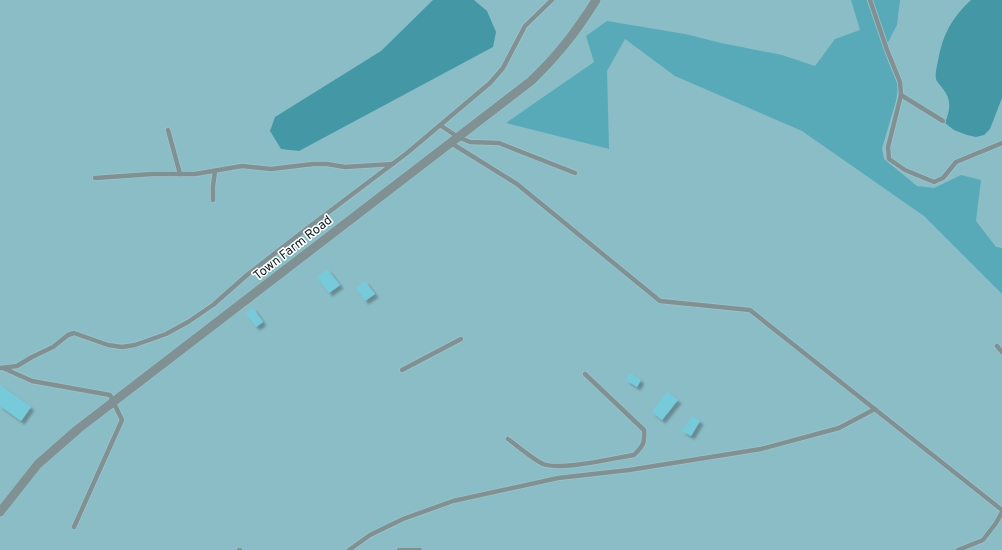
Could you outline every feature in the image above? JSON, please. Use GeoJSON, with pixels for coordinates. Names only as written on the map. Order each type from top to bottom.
{"type":"FeatureCollection","features":[{"type":"Feature","properties":{"kind":"street","name":"Town Farm Road"},"geometry":{"type":"LineString","coordinates":[[0,512],[38,464],[78,429],[531,81],[548,65],[568,42],[596,0]]}},
{"type":"Feature","properties":{"kind":"lane"},"geometry":{"type":"LineString","coordinates":[[1,368],[17,366],[53,347],[68,335],[74,333],[108,345],[122,347],[135,345],[166,334],[188,322],[213,305],[253,270],[393,164],[490,83],[503,68],[525,26],[552,0]]}},
{"type":"Feature","properties":{"kind":"lane"},"geometry":{"type":"LineString","coordinates":[[870,0],[887,50],[900,82],[901,95],[888,147],[889,159],[905,170],[934,182],[943,178],[956,162],[1002,143]]}},
{"type":"Feature","properties":{"kind":"lane"},"geometry":{"type":"LineString","coordinates":[[901,95],[943,120]]}},
{"type":"Feature","properties":{"kind":"lane"},"geometry":{"type":"LineString","coordinates":[[440,125],[455,140],[517,184],[660,302],[750,310],[1002,511],[996,524],[983,540],[958,550]]}},
{"type":"Feature","properties":{"kind":"lane"},"geometry":{"type":"LineString","coordinates":[[168,130],[180,174]]}},
{"type":"Feature","properties":{"kind":"lane"},"geometry":{"type":"LineString","coordinates":[[455,140],[499,143],[575,173]]}},
{"type":"Feature","properties":{"kind":"lane"},"geometry":{"type":"LineString","coordinates":[[95,178],[152,174],[195,174],[242,166],[271,169],[313,164],[327,164],[345,167],[393,164]]}},
{"type":"Feature","properties":{"kind":"lane"},"geometry":{"type":"LineString","coordinates":[[213,200],[213,186],[216,171]]}},
{"type":"Feature","properties":{"kind":"lane"},"geometry":{"type":"LineString","coordinates":[[402,370],[461,339]]}},
{"type":"Feature","properties":{"kind":"lane"},"geometry":{"type":"LineString","coordinates":[[996,346],[1002,352]]}},
{"type":"Feature","properties":{"kind":"lane"},"geometry":{"type":"LineString","coordinates":[[1,368],[32,381],[110,395],[122,420],[74,527]]}},
{"type":"Feature","properties":{"kind":"lane"},"geometry":{"type":"LineString","coordinates":[[508,440],[543,464],[554,466],[569,466],[634,455],[641,448],[645,440],[644,430],[585,374]]}},
{"type":"Feature","properties":{"kind":"lane"},"geometry":{"type":"LineString","coordinates":[[349,550],[370,535],[402,519],[453,501],[558,478],[629,470],[761,450],[839,428],[875,410]]}},
{"type":"Feature","properties":{"kind":"lane"},"geometry":{"type":"LineString","coordinates":[[399,550],[420,550]]}},
{"type":"Feature","properties":{"kind":"shaded area"},"geometry":{"type":"Polygon","coordinates":[[[0,0],[1002,0],[1002,550],[0,550],[0,0]]]}},
{"type":"Feature","properties":{"kind":"shaded area"},"geometry":{"type":"Polygon","coordinates":[[[433,0],[474,0],[487,11],[496,32],[493,47],[299,151],[281,149],[270,131],[275,117],[381,51],[433,0]]]}},
{"type":"Feature","properties":{"kind":"shaded area"},"geometry":{"type":"Polygon","coordinates":[[[851,0],[900,0],[897,25],[887,44],[900,74],[896,101],[882,148],[884,159],[917,186],[934,188],[961,175],[981,180],[976,221],[996,247],[1002,248],[1002,294],[924,216],[802,131],[675,76],[625,39],[607,71],[609,149],[506,123],[594,62],[586,36],[607,21],[685,34],[782,55],[815,66],[835,39],[860,30],[851,0]]]}},
{"type":"Feature","properties":{"kind":"shaded area"},"geometry":{"type":"Polygon","coordinates":[[[971,0],[1002,0],[1002,98],[990,129],[984,135],[976,137],[954,130],[945,123],[949,109],[949,101],[946,93],[936,79],[936,70],[945,35],[958,13],[971,0]]]}},
{"type":"Feature","properties":{"kind":"building"},"geometry":{"type":"Polygon","coordinates":[[[327,269],[340,285],[329,293],[317,277],[327,269]]]}},
{"type":"Feature","properties":{"kind":"building"},"geometry":{"type":"Polygon","coordinates":[[[365,281],[375,294],[365,301],[356,288],[365,281]]]}},
{"type":"Feature","properties":{"kind":"building"},"geometry":{"type":"Polygon","coordinates":[[[253,308],[263,322],[256,327],[246,314],[253,308]]]}},
{"type":"Feature","properties":{"kind":"building"},"geometry":{"type":"Polygon","coordinates":[[[630,373],[641,380],[637,387],[626,380],[630,373]]]}},
{"type":"Feature","properties":{"kind":"building"},"geometry":{"type":"Polygon","coordinates":[[[0,385],[31,407],[21,421],[0,406],[0,385]]]}},
{"type":"Feature","properties":{"kind":"building"},"geometry":{"type":"Polygon","coordinates":[[[667,392],[678,400],[662,420],[652,412],[667,392]]]}},
{"type":"Feature","properties":{"kind":"building"},"geometry":{"type":"Polygon","coordinates":[[[692,416],[700,421],[691,436],[682,431],[692,416]]]}}]}
